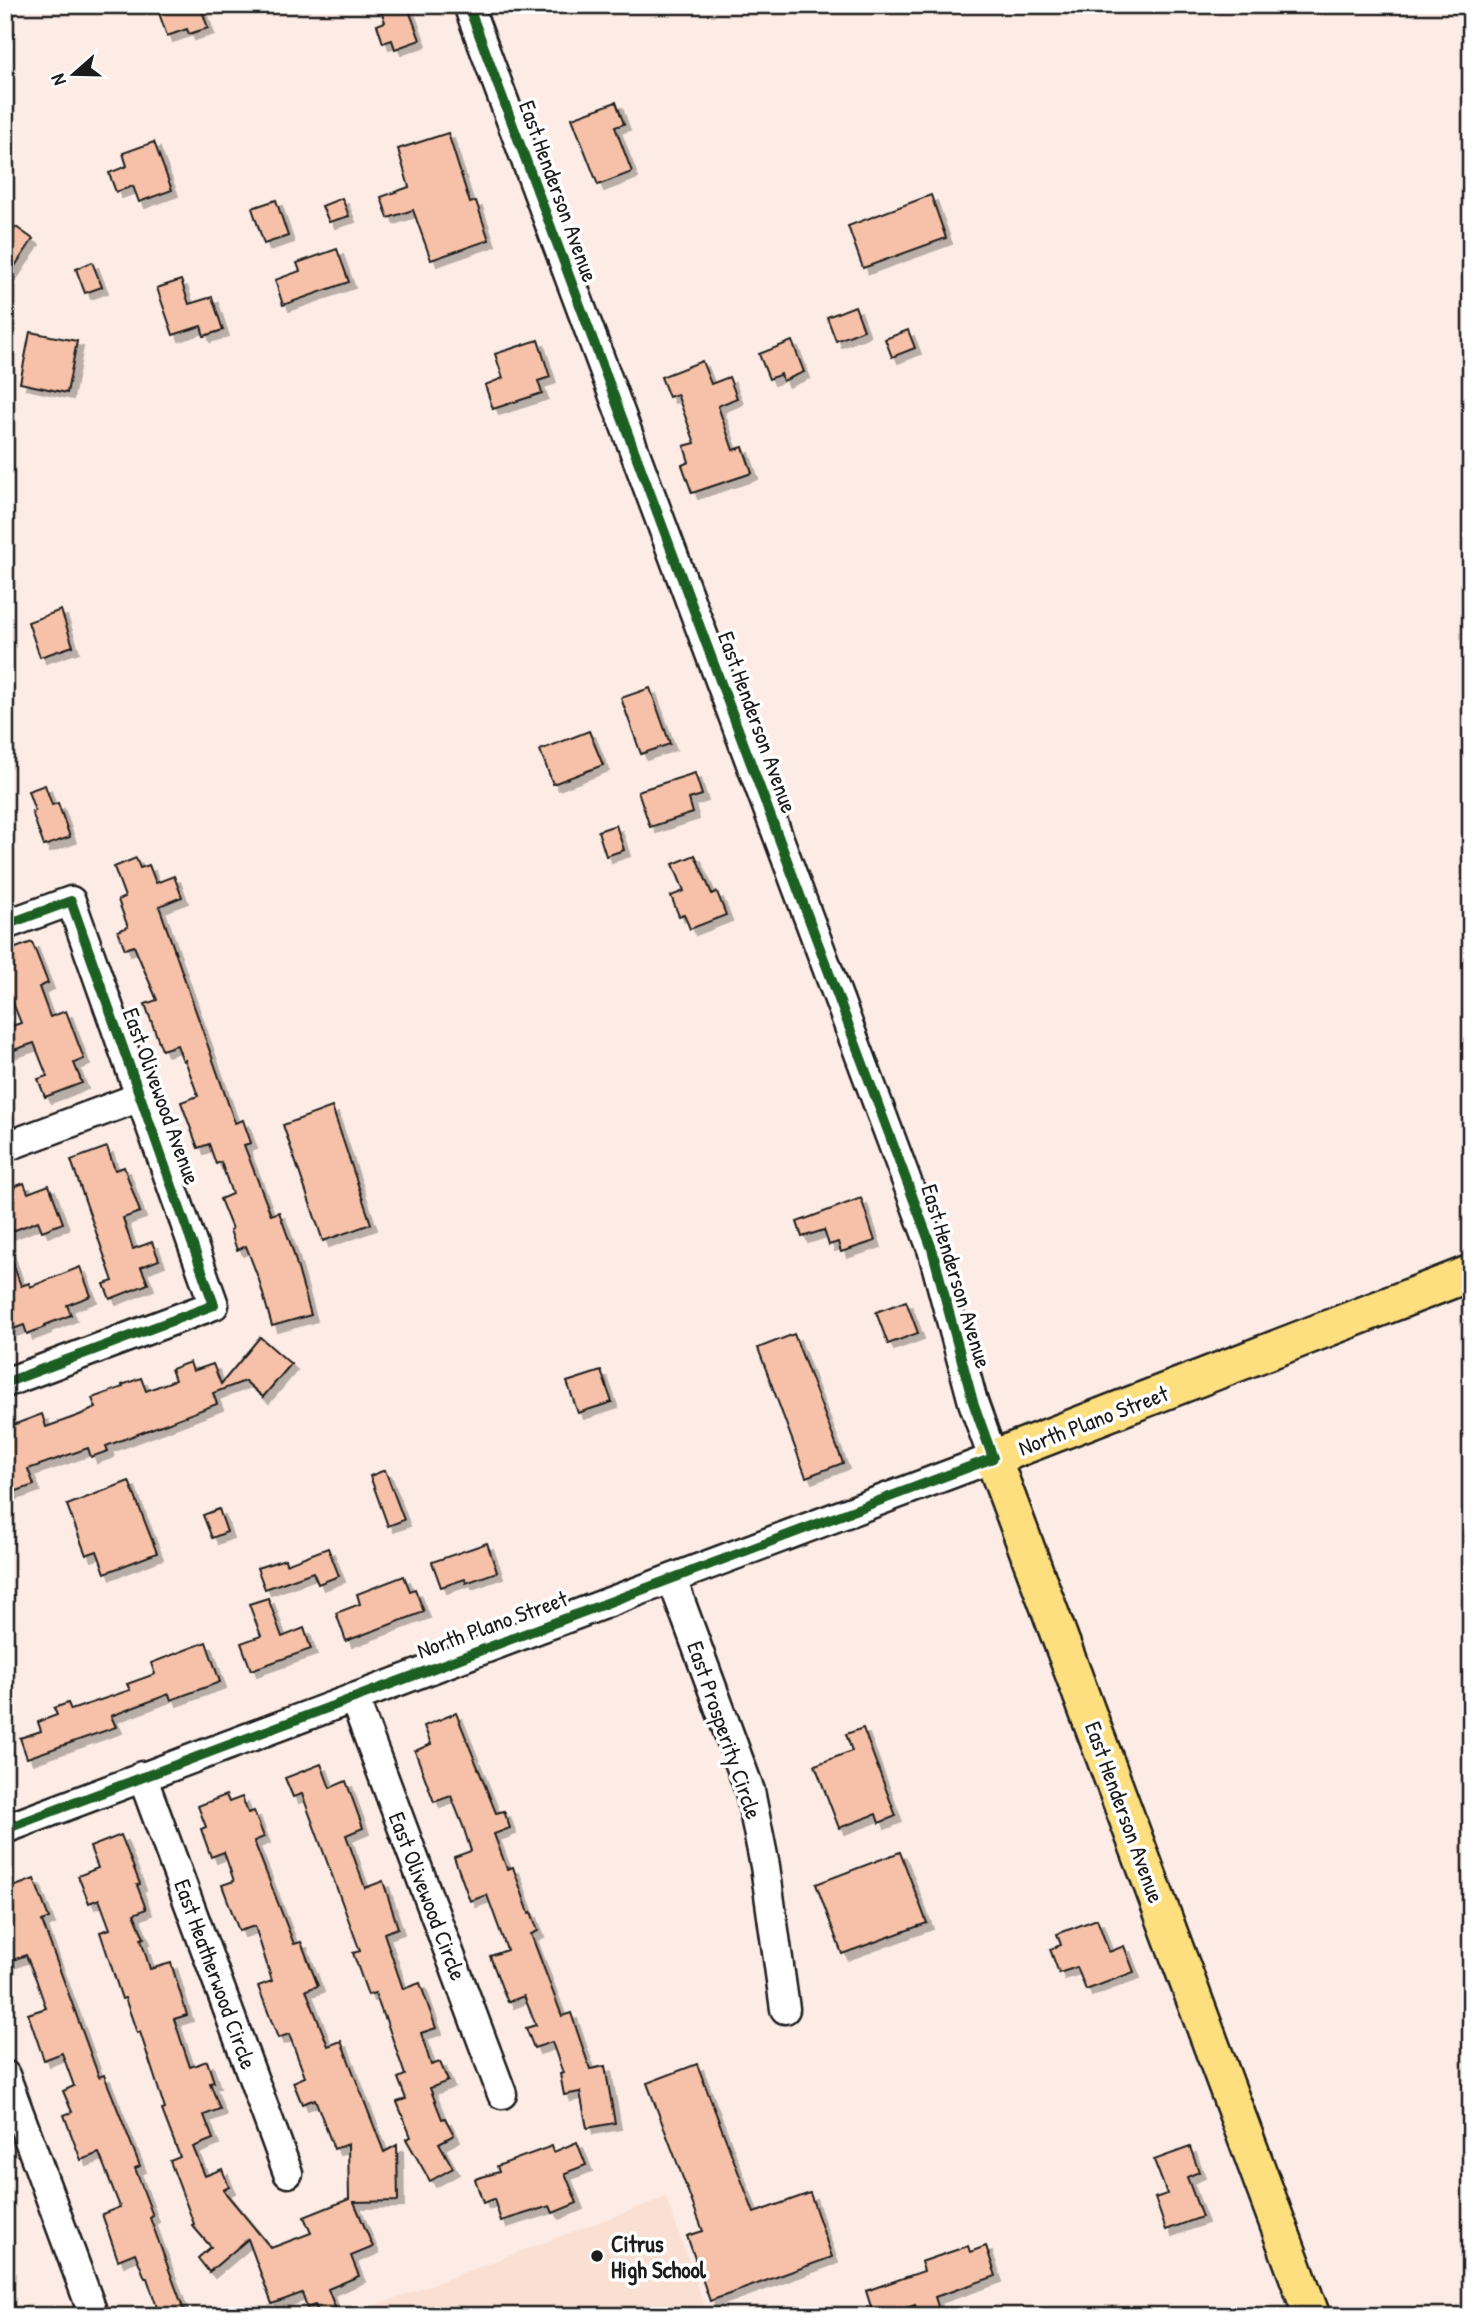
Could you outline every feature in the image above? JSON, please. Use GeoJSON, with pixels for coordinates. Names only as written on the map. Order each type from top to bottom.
{"type":"FeatureCollection","features":[{"type":"Feature","properties":{"kind":"main road","name":"North Plano Street"},"geometry":{"type":"LineString","coordinates":[[993,1458],[1471,1273]]}},
{"type":"Feature","properties":{"kind":"main road","name":"East Henderson Avenue"},"geometry":{"type":"LineString","coordinates":[[993,1458],[1312,2316]]}},
{"type":"Feature","properties":{"kind":"street","name":"East Henderson Avenue"},"geometry":{"type":"LineString","coordinates":[[468,5],[932,1249],[970,1390],[993,1458]]}},
{"type":"Feature","properties":{"kind":"street","name":"East Olivewood Avenue"},"geometry":{"type":"LineString","coordinates":[[5,925],[71,901],[214,1305],[5,1383]]}},
{"type":"Feature","properties":{"kind":"street"},"geometry":{"type":"LineString","coordinates":[[5,1147],[140,1097]]}},
{"type":"Feature","properties":{"kind":"street","name":"North Plano Street"},"geometry":{"type":"LineString","coordinates":[[5,1829],[993,1458]]}},
{"type":"Feature","properties":{"kind":"street","name":"East Prosperity Circle"},"geometry":{"type":"LineString","coordinates":[[672,1579],[750,1791],[765,1866],[785,2009]]}},
{"type":"Feature","properties":{"kind":"street","name":"East Olivewood Circle"},"geometry":{"type":"LineString","coordinates":[[354,1698],[502,2094]]}},
{"type":"Feature","properties":{"kind":"street","name":"East Heatherwood Circle"},"geometry":{"type":"LineString","coordinates":[[142,1776],[288,2173]]}},
{"type":"Feature","properties":{"kind":"street"},"geometry":{"type":"LineString","coordinates":[[5,2074],[94,2316]]}},
{"type":"Feature","properties":{"kind":"shaded area","name":"Citrus High School"},"geometry":{"type":"Polygon","coordinates":[[[666,2197],[708,2316],[348,2316],[666,2197]]]}},
{"type":"Feature","properties":{"kind":"building"},"geometry":{"type":"Polygon","coordinates":[[[184,5],[200,5],[208,28],[189,34],[187,29],[167,36],[159,13],[184,5]]]}},
{"type":"Feature","properties":{"kind":"building"},"geometry":{"type":"Polygon","coordinates":[[[379,5],[407,5],[420,40],[395,49],[392,40],[383,43],[377,25],[385,22],[379,5]]]}},
{"type":"Feature","properties":{"kind":"building"},"geometry":{"type":"Polygon","coordinates":[[[616,102],[624,124],[615,127],[632,172],[598,185],[572,118],[616,102]]]}},
{"type":"Feature","properties":{"kind":"building"},"geometry":{"type":"Polygon","coordinates":[[[448,133],[470,203],[476,201],[489,240],[431,260],[413,210],[388,218],[381,197],[409,187],[398,149],[448,133]]]}},
{"type":"Feature","properties":{"kind":"building"},"geometry":{"type":"Polygon","coordinates":[[[154,142],[172,190],[139,202],[133,186],[116,192],[109,173],[127,166],[123,153],[154,142]]]}},
{"type":"Feature","properties":{"kind":"building"},"geometry":{"type":"Polygon","coordinates":[[[931,195],[946,238],[863,268],[848,226],[931,195]]]}},
{"type":"Feature","properties":{"kind":"building"},"geometry":{"type":"Polygon","coordinates":[[[342,198],[349,216],[329,222],[322,206],[342,198]]]}},
{"type":"Feature","properties":{"kind":"building"},"geometry":{"type":"Polygon","coordinates":[[[276,200],[288,236],[264,244],[252,208],[276,200]]]}},
{"type":"Feature","properties":{"kind":"building"},"geometry":{"type":"Polygon","coordinates":[[[16,227],[33,239],[5,281],[5,242],[16,227]]]}},
{"type":"Feature","properties":{"kind":"building"},"geometry":{"type":"Polygon","coordinates":[[[337,249],[349,282],[283,305],[275,280],[300,271],[297,263],[337,249]]]}},
{"type":"Feature","properties":{"kind":"building"},"geometry":{"type":"Polygon","coordinates":[[[92,262],[102,287],[85,293],[76,269],[92,262]]]}},
{"type":"Feature","properties":{"kind":"building"},"geometry":{"type":"Polygon","coordinates":[[[181,280],[189,304],[212,297],[223,330],[204,336],[201,326],[173,335],[157,288],[181,280]]]}},
{"type":"Feature","properties":{"kind":"building"},"geometry":{"type":"Polygon","coordinates":[[[855,306],[864,330],[836,341],[827,317],[855,306]]]}},
{"type":"Feature","properties":{"kind":"building"},"geometry":{"type":"Polygon","coordinates":[[[908,330],[915,348],[892,357],[885,339],[908,330]]]}},
{"type":"Feature","properties":{"kind":"building"},"geometry":{"type":"Polygon","coordinates":[[[30,332],[77,341],[67,393],[20,383],[30,332]]]}},
{"type":"Feature","properties":{"kind":"building"},"geometry":{"type":"Polygon","coordinates":[[[538,340],[550,377],[538,381],[542,393],[493,409],[485,385],[503,378],[495,354],[538,340]]]}},
{"type":"Feature","properties":{"kind":"building"},"geometry":{"type":"Polygon","coordinates":[[[792,341],[804,372],[783,381],[781,374],[769,379],[759,354],[792,341]]]}},
{"type":"Feature","properties":{"kind":"building"},"geometry":{"type":"Polygon","coordinates":[[[702,361],[711,384],[729,377],[737,398],[718,406],[733,450],[743,447],[752,473],[692,493],[682,465],[689,462],[684,446],[695,443],[677,394],[669,397],[661,377],[702,361]]]}},
{"type":"Feature","properties":{"kind":"building"},"geometry":{"type":"Polygon","coordinates":[[[61,610],[73,646],[40,657],[28,622],[61,610]]]}},
{"type":"Feature","properties":{"kind":"building"},"geometry":{"type":"Polygon","coordinates":[[[650,688],[670,744],[641,754],[621,698],[650,688]]]}},
{"type":"Feature","properties":{"kind":"building"},"geometry":{"type":"Polygon","coordinates":[[[589,731],[603,765],[553,784],[540,750],[589,731]]]}},
{"type":"Feature","properties":{"kind":"building"},"geometry":{"type":"Polygon","coordinates":[[[695,773],[702,795],[689,799],[693,813],[650,827],[638,791],[695,773]]]}},
{"type":"Feature","properties":{"kind":"building"},"geometry":{"type":"Polygon","coordinates":[[[45,785],[52,805],[58,803],[70,837],[44,846],[28,791],[45,785]]]}},
{"type":"Feature","properties":{"kind":"building"},"geometry":{"type":"Polygon","coordinates":[[[616,825],[624,850],[606,856],[598,831],[616,825]]]}},
{"type":"Feature","properties":{"kind":"building"},"geometry":{"type":"Polygon","coordinates":[[[695,855],[712,894],[717,892],[726,915],[690,929],[684,914],[679,916],[671,896],[684,891],[673,864],[695,855]]]}},
{"type":"Feature","properties":{"kind":"building"},"geometry":{"type":"Polygon","coordinates":[[[136,858],[140,868],[149,865],[156,883],[174,876],[182,897],[159,906],[235,1123],[243,1120],[251,1143],[244,1145],[271,1215],[279,1212],[311,1315],[272,1326],[246,1246],[237,1250],[220,1199],[232,1194],[221,1162],[216,1164],[209,1144],[198,1148],[181,1102],[198,1096],[185,1060],[183,1061],[177,1045],[162,1050],[145,1004],[157,1000],[134,946],[125,949],[118,931],[128,927],[118,900],[125,897],[114,867],[136,858]]]}},
{"type":"Feature","properties":{"kind":"building"},"geometry":{"type":"Polygon","coordinates":[[[32,942],[48,983],[39,987],[50,1017],[66,1011],[84,1059],[74,1063],[82,1083],[45,1097],[38,1079],[47,1076],[34,1043],[5,1053],[5,1028],[21,1023],[5,983],[5,952],[32,942]]]}},
{"type":"Feature","properties":{"kind":"building"},"geometry":{"type":"Polygon","coordinates":[[[332,1107],[371,1224],[323,1241],[283,1125],[332,1107]]]}},
{"type":"Feature","properties":{"kind":"building"},"geometry":{"type":"Polygon","coordinates":[[[107,1147],[115,1170],[124,1167],[140,1212],[123,1218],[133,1249],[152,1242],[159,1260],[141,1267],[148,1284],[110,1299],[104,1284],[113,1281],[71,1160],[107,1147]]]}},
{"type":"Feature","properties":{"kind":"building"},"geometry":{"type":"Polygon","coordinates":[[[24,1183],[28,1193],[49,1185],[63,1223],[42,1231],[38,1221],[5,1234],[5,1190],[24,1183]]]}},
{"type":"Feature","properties":{"kind":"building"},"geometry":{"type":"Polygon","coordinates":[[[861,1198],[875,1241],[841,1252],[838,1242],[829,1245],[824,1230],[802,1237],[797,1222],[861,1198]]]}},
{"type":"Feature","properties":{"kind":"building"},"geometry":{"type":"Polygon","coordinates":[[[5,1247],[21,1286],[29,1283],[30,1287],[80,1267],[91,1296],[67,1305],[71,1315],[45,1327],[27,1334],[24,1325],[5,1332],[5,1247]]]}},
{"type":"Feature","properties":{"kind":"building"},"geometry":{"type":"Polygon","coordinates":[[[906,1301],[918,1333],[888,1344],[876,1312],[906,1301]]]}},
{"type":"Feature","properties":{"kind":"building"},"geometry":{"type":"Polygon","coordinates":[[[794,1334],[843,1463],[806,1477],[758,1348],[794,1334]]]}},
{"type":"Feature","properties":{"kind":"building"},"geometry":{"type":"Polygon","coordinates":[[[260,1337],[291,1364],[263,1397],[245,1381],[213,1393],[217,1404],[106,1446],[108,1451],[91,1457],[88,1448],[28,1469],[34,1485],[5,1495],[5,1428],[42,1414],[46,1427],[77,1416],[96,1408],[92,1398],[141,1378],[146,1391],[175,1380],[171,1369],[190,1362],[193,1371],[213,1364],[221,1384],[260,1337]]]}},
{"type":"Feature","properties":{"kind":"building"},"geometry":{"type":"Polygon","coordinates":[[[601,1371],[612,1402],[578,1413],[567,1382],[601,1371]]]}},
{"type":"Feature","properties":{"kind":"building"},"geometry":{"type":"Polygon","coordinates":[[[385,1470],[404,1520],[388,1526],[370,1476],[385,1470]]]}},
{"type":"Feature","properties":{"kind":"building"},"geometry":{"type":"Polygon","coordinates":[[[129,1481],[157,1553],[105,1573],[97,1551],[86,1555],[67,1505],[129,1481]]]}},
{"type":"Feature","properties":{"kind":"building"},"geometry":{"type":"Polygon","coordinates":[[[219,1509],[227,1532],[212,1538],[203,1515],[219,1509]]]}},
{"type":"Feature","properties":{"kind":"building"},"geometry":{"type":"Polygon","coordinates":[[[487,1543],[497,1572],[466,1583],[465,1579],[441,1587],[432,1562],[487,1543]]]}},
{"type":"Feature","properties":{"kind":"building"},"geometry":{"type":"Polygon","coordinates":[[[328,1548],[339,1576],[318,1584],[313,1572],[265,1589],[257,1568],[285,1559],[286,1564],[328,1548]]]}},
{"type":"Feature","properties":{"kind":"building"},"geometry":{"type":"Polygon","coordinates":[[[404,1576],[410,1591],[415,1589],[424,1612],[346,1641],[336,1613],[360,1604],[357,1594],[404,1576]]]}},
{"type":"Feature","properties":{"kind":"building"},"geometry":{"type":"Polygon","coordinates":[[[268,1598],[282,1637],[304,1628],[311,1649],[251,1670],[241,1643],[261,1636],[249,1604],[268,1598]]]}},
{"type":"Feature","properties":{"kind":"building"},"geometry":{"type":"Polygon","coordinates":[[[206,1642],[220,1682],[171,1700],[169,1694],[111,1716],[116,1727],[27,1758],[20,1738],[41,1731],[38,1722],[57,1715],[54,1708],[68,1703],[71,1710],[130,1690],[127,1684],[155,1674],[151,1663],[206,1642]]]}},
{"type":"Feature","properties":{"kind":"building"},"geometry":{"type":"Polygon","coordinates":[[[456,1713],[496,1813],[504,1811],[510,1828],[494,1834],[507,1869],[513,1867],[529,1913],[531,1912],[538,1931],[531,1934],[562,2016],[571,2013],[590,2069],[605,2066],[615,2123],[587,2128],[580,2092],[564,2095],[560,2074],[563,2073],[552,2042],[534,2048],[526,2028],[536,2025],[524,1996],[508,2002],[502,1988],[490,1956],[507,1950],[487,1895],[470,1901],[454,1857],[471,1851],[463,1826],[451,1796],[434,1802],[415,1751],[431,1744],[424,1726],[456,1713]]]}},
{"type":"Feature","properties":{"kind":"building"},"geometry":{"type":"Polygon","coordinates":[[[863,1728],[896,1816],[879,1823],[876,1814],[839,1828],[815,1765],[852,1751],[846,1734],[863,1728]]]}},
{"type":"Feature","properties":{"kind":"building"},"geometry":{"type":"Polygon","coordinates":[[[321,1764],[330,1788],[346,1781],[363,1828],[346,1835],[365,1888],[383,1881],[398,1928],[384,1933],[403,1989],[420,1983],[436,2028],[421,2033],[431,2065],[440,2062],[448,2081],[430,2088],[442,2119],[445,2118],[454,2135],[439,2143],[453,2168],[430,2181],[406,2139],[411,2137],[397,2102],[406,2099],[398,2078],[405,2075],[385,2017],[375,1993],[368,1995],[353,1953],[360,1951],[302,1794],[293,1797],[285,1778],[321,1764]]]}},
{"type":"Feature","properties":{"kind":"building"},"geometry":{"type":"Polygon","coordinates":[[[226,1795],[229,1802],[242,1797],[248,1813],[254,1811],[264,1837],[254,1841],[294,1944],[301,1942],[318,1986],[306,1990],[328,2046],[341,2041],[384,2152],[397,2145],[398,2201],[354,2202],[373,2247],[351,2256],[359,2276],[328,2289],[336,2310],[321,2316],[315,2305],[307,2308],[302,2293],[272,2304],[248,2239],[209,2272],[198,2258],[211,2247],[192,2225],[194,2224],[170,2161],[180,2157],[162,2110],[165,2109],[140,2032],[137,2033],[125,1998],[122,1999],[100,1932],[110,1929],[99,1899],[89,1903],[78,1876],[98,1868],[90,1847],[121,1835],[140,1884],[137,1885],[146,1909],[134,1914],[144,1938],[141,1939],[150,1969],[171,1963],[187,2015],[174,2019],[190,2067],[207,2061],[214,2082],[210,2083],[220,2109],[204,2115],[213,2139],[193,2147],[205,2176],[222,2169],[229,2187],[223,2190],[271,2248],[311,2233],[304,2217],[349,2199],[348,2144],[334,2149],[315,2099],[302,2104],[293,2082],[305,2077],[289,2034],[278,2038],[258,1986],[272,1981],[255,1926],[239,1931],[222,1885],[234,1881],[224,1852],[211,1857],[201,1829],[206,1827],[198,1806],[226,1795]]]}},
{"type":"Feature","properties":{"kind":"building"},"geometry":{"type":"Polygon","coordinates":[[[900,1852],[927,1923],[842,1954],[816,1884],[900,1852]]]}},
{"type":"Feature","properties":{"kind":"building"},"geometry":{"type":"Polygon","coordinates":[[[34,1879],[49,1918],[42,1921],[99,2077],[104,2075],[140,2166],[135,2168],[153,2216],[150,2218],[186,2316],[160,2316],[135,2253],[118,2260],[102,2214],[120,2207],[99,2153],[81,2160],[64,2115],[72,2112],[63,2091],[74,2086],[62,2053],[44,2060],[28,2014],[46,2008],[36,1979],[26,1955],[5,1963],[5,1890],[34,1879]]]}},
{"type":"Feature","properties":{"kind":"building"},"geometry":{"type":"Polygon","coordinates":[[[1097,1919],[1109,1952],[1124,1946],[1134,1972],[1086,1990],[1077,1967],[1059,1973],[1050,1949],[1061,1945],[1057,1934],[1097,1919]]]}},
{"type":"Feature","properties":{"kind":"building"},"geometry":{"type":"Polygon","coordinates":[[[697,2064],[754,2213],[810,2193],[832,2257],[710,2301],[687,2236],[703,2231],[647,2083],[697,2064]]]}},
{"type":"Feature","properties":{"kind":"building"},"geometry":{"type":"Polygon","coordinates":[[[577,2142],[586,2165],[565,2173],[577,2203],[553,2213],[550,2206],[501,2221],[494,2199],[483,2203],[475,2179],[499,2172],[497,2166],[552,2146],[554,2152],[577,2142]]]}},
{"type":"Feature","properties":{"kind":"building"},"geometry":{"type":"Polygon","coordinates":[[[1190,2147],[1199,2172],[1187,2177],[1202,2217],[1166,2230],[1155,2198],[1167,2194],[1154,2160],[1190,2147]]]}},
{"type":"Feature","properties":{"kind":"building"},"geometry":{"type":"Polygon","coordinates":[[[968,2246],[970,2252],[986,2246],[996,2276],[935,2297],[941,2316],[919,2316],[915,2305],[884,2316],[874,2316],[866,2291],[924,2271],[921,2262],[968,2246]]]}},
{"type":"Feature","properties":{"kind":"cycle path"},"geometry":{"type":"LineString","coordinates":[[5,1829],[993,1458],[973,1402],[932,1249],[468,5]]}},
{"type":"Feature","properties":{"kind":"cycle path"},"geometry":{"type":"LineString","coordinates":[[5,925],[71,901],[214,1305],[5,1383]]}},
{"type":"Feature","properties":{"kind":"place","name":"Citrus High School"},"geometry":{"type":"Point","coordinates":[597,2256]}}]}
